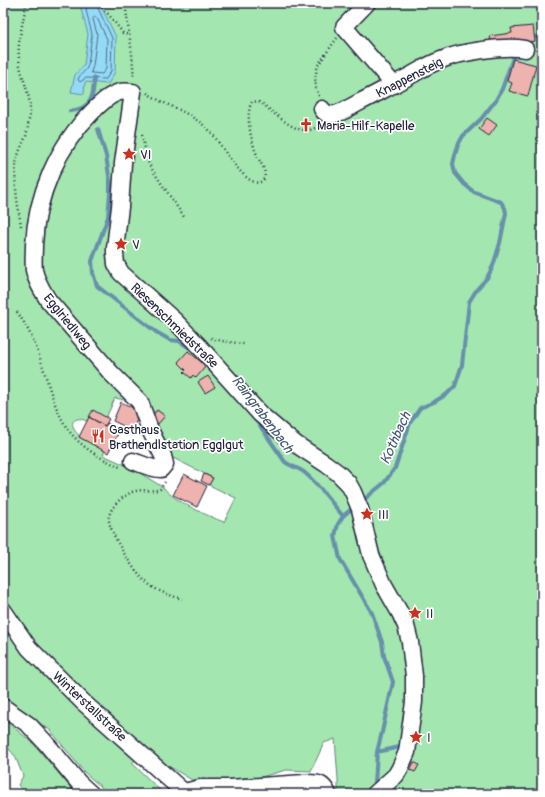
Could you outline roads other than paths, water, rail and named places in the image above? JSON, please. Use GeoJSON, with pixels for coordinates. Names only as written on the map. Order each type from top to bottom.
{"type":"FeatureCollection","features":[{"type":"Feature","properties":{"kind":"street"},"geometry":{"type":"LineString","coordinates":[[367,3],[344,27],[394,85]]}},
{"type":"Feature","properties":{"kind":"street","name":"Knappensteig"},"geometry":{"type":"LineString","coordinates":[[322,109],[328,114],[340,112],[394,85],[433,63],[453,56],[483,50],[511,48],[525,49]]}},
{"type":"Feature","properties":{"kind":"street","name":"Egglriedlweg"},"geometry":{"type":"LineString","coordinates":[[127,464],[158,469],[161,469],[165,464],[140,402],[111,373],[48,300],[40,288],[34,268],[34,254],[35,231],[41,200],[52,172],[68,140],[86,117],[112,95],[120,92],[140,93]]}},
{"type":"Feature","properties":{"kind":"street","name":"Riesenschmiedstraße"},"geometry":{"type":"LineString","coordinates":[[140,93],[123,164],[115,248],[115,260],[118,269],[175,321],[260,414],[287,438],[326,464],[348,483],[360,509],[371,555],[384,585],[400,613],[408,635],[414,676],[414,702],[408,748],[396,775],[379,791]]}},
{"type":"Feature","properties":{"kind":"street","name":"Winterstallstraße"},"geometry":{"type":"LineString","coordinates":[[3,610],[30,648],[84,703],[186,793]]}},
{"type":"Feature","properties":{"kind":"street"},"geometry":{"type":"LineString","coordinates":[[3,707],[29,725],[79,783],[91,794]]}},
{"type":"Feature","properties":{"kind":"street"},"geometry":{"type":"LineString","coordinates":[[186,793],[200,788],[235,788],[318,783],[325,788],[328,794]]}},
{"type":"Feature","properties":{"kind":"water"},"geometry":{"type":"Polygon","coordinates":[[[85,3],[100,4],[116,37],[115,72],[108,84],[85,82],[84,94],[71,92],[75,75],[84,65],[88,34],[81,9],[85,3]]]}},
{"type":"Feature","properties":{"kind":"waterway","name":"Kothbach"},"geometry":{"type":"LineString","coordinates":[[534,37],[542,36]]}},
{"type":"Feature","properties":{"kind":"waterway","name":"Kothbach"},"geometry":{"type":"LineString","coordinates":[[361,502],[384,483],[395,468],[410,423],[420,408],[447,394],[455,386],[462,365],[469,302],[477,289],[487,278],[493,266],[500,243],[506,213],[501,202],[474,192],[464,184],[455,173],[453,164],[458,145],[463,136],[481,119],[496,100],[502,89],[514,55]]}},
{"type":"Feature","properties":{"kind":"waterway"},"geometry":{"type":"LineString","coordinates":[[70,111],[83,108],[90,101],[93,91],[94,78]]}},
{"type":"Feature","properties":{"kind":"waterway","name":"Raingrabenbach"},"geometry":{"type":"LineString","coordinates":[[98,129],[106,156],[110,193],[108,217],[92,261],[93,273],[97,286],[156,332],[170,340],[179,341],[193,350]]}},
{"type":"Feature","properties":{"kind":"waterway","name":"Raingrabenbach"},"geometry":{"type":"LineString","coordinates":[[256,420],[285,462],[303,471],[320,488],[343,516]]}},
{"type":"Feature","properties":{"kind":"waterway","name":"Kothbach"},"geometry":{"type":"LineString","coordinates":[[355,506],[343,516],[338,524],[335,536],[340,559],[372,613],[393,682],[377,752],[375,783],[377,787]]}},
{"type":"Feature","properties":{"kind":"waterway"},"geometry":{"type":"LineString","coordinates":[[377,752],[400,747]]}},
{"type":"Feature","properties":{"kind":"place","name":"Maria-Hilf-Kapelle"},"geometry":{"type":"Point","coordinates":[306,125]}},
{"type":"Feature","properties":{"kind":"place","name":"VI"},"geometry":{"type":"Point","coordinates":[129,154]}},
{"type":"Feature","properties":{"kind":"place","name":"V"},"geometry":{"type":"Point","coordinates":[121,244]}},
{"type":"Feature","properties":{"kind":"place","name":"Gasthaus Brathendlstation Egglgut"},"geometry":{"type":"Point","coordinates":[98,436]}},
{"type":"Feature","properties":{"kind":"place","name":"III"},"geometry":{"type":"Point","coordinates":[367,514]}},
{"type":"Feature","properties":{"kind":"place","name":"II"},"geometry":{"type":"Point","coordinates":[415,613]}},
{"type":"Feature","properties":{"kind":"place","name":"I"},"geometry":{"type":"Point","coordinates":[416,737]}}]}
